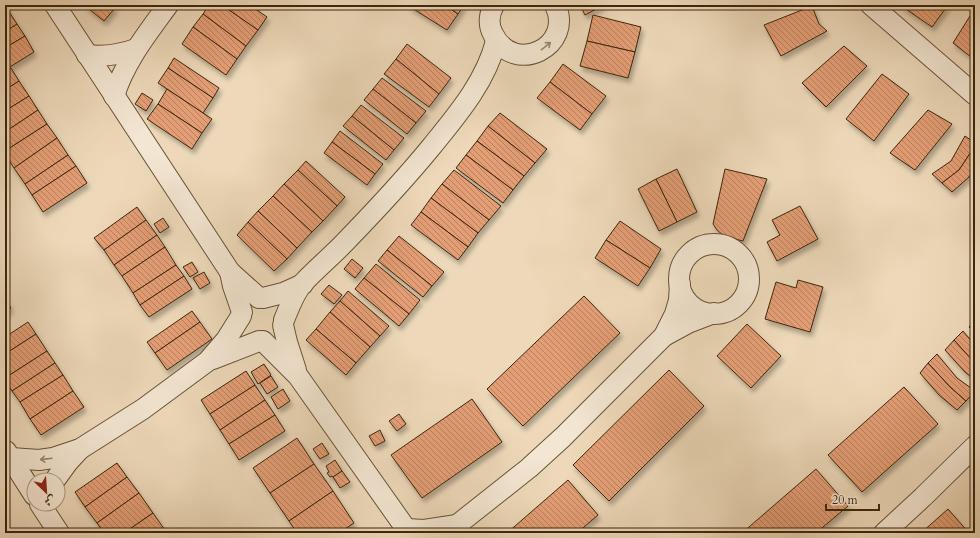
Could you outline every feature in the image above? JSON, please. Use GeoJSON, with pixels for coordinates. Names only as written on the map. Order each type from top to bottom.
{"type":"FeatureCollection","features":[{"type":"Feature","properties":{"kind":"street"},"geometry":{"type":"LineString","coordinates":[[55,5],[230,272],[261,298],[271,300],[278,305],[283,312],[287,342],[298,376]]}},
{"type":"Feature","properties":{"kind":"street"},"geometry":{"type":"LineString","coordinates":[[114,96],[123,71],[136,49],[168,5]]}},
{"type":"Feature","properties":{"kind":"street"},"geometry":{"type":"LineString","coordinates":[[494,5],[490,20],[491,31],[496,41],[503,48],[513,53],[524,55],[534,54],[544,49],[552,41],[557,32],[559,21],[558,11],[555,5]]}},
{"type":"Feature","properties":{"kind":"street"},"geometry":{"type":"LineString","coordinates":[[871,5],[975,95]]}},
{"type":"Feature","properties":{"kind":"street"},"geometry":{"type":"LineString","coordinates":[[61,472],[80,450],[143,409],[208,362],[242,347],[261,341],[270,340],[276,336],[284,323],[295,296],[302,284],[346,241],[408,174],[447,127],[479,84],[489,63],[496,41]]}},
{"type":"Feature","properties":{"kind":"street"},"geometry":{"type":"LineString","coordinates":[[87,55],[112,56],[136,49]]}},
{"type":"Feature","properties":{"kind":"street"},"geometry":{"type":"LineString","coordinates":[[479,84],[500,68],[524,55]]}},
{"type":"Feature","properties":{"kind":"street"},"geometry":{"type":"LineString","coordinates":[[230,272],[241,314],[241,325],[245,332],[251,338],[261,341],[298,376],[408,531],[454,529],[529,468],[563,438],[664,336],[688,323],[714,313],[730,310],[739,303],[746,294],[749,284],[749,273],[746,263],[739,254],[720,244],[709,244],[698,247],[690,254],[683,263],[680,273],[679,300],[675,314],[664,336]]}},
{"type":"Feature","properties":{"kind":"street"},"geometry":{"type":"LineString","coordinates":[[208,362],[226,340],[248,303],[261,298],[283,293],[302,284]]}},
{"type":"Feature","properties":{"kind":"street"},"geometry":{"type":"LineString","coordinates":[[680,284],[683,295],[698,310],[714,313]]}},
{"type":"Feature","properties":{"kind":"street"},"geometry":{"type":"LineString","coordinates":[[884,533],[975,446]]}},
{"type":"Feature","properties":{"kind":"street"},"geometry":{"type":"LineString","coordinates":[[8,454],[25,460],[46,459],[80,450]]}},
{"type":"Feature","properties":{"kind":"street"},"geometry":{"type":"LineString","coordinates":[[8,454],[26,482]]}},
{"type":"Feature","properties":{"kind":"street"},"geometry":{"type":"LineString","coordinates":[[45,512],[58,533]]}},
{"type":"Feature","properties":{"kind":"building"},"geometry":{"type":"Polygon","coordinates":[[[84,5],[111,5],[115,8],[104,21],[84,5]]]}},
{"type":"Feature","properties":{"kind":"building"},"geometry":{"type":"Polygon","coordinates":[[[209,5],[222,5],[258,30],[246,46],[203,14],[209,5]]]}},
{"type":"Feature","properties":{"kind":"building"},"geometry":{"type":"Polygon","coordinates":[[[222,5],[250,5],[267,17],[258,30],[222,5]]]}},
{"type":"Feature","properties":{"kind":"building"},"geometry":{"type":"Polygon","coordinates":[[[407,5],[445,5],[458,14],[447,30],[407,5]]]}},
{"type":"Feature","properties":{"kind":"building"},"geometry":{"type":"Polygon","coordinates":[[[445,5],[464,5],[458,14],[445,5]]]}},
{"type":"Feature","properties":{"kind":"building"},"geometry":{"type":"Polygon","coordinates":[[[580,5],[604,5],[585,15],[580,5]]]}},
{"type":"Feature","properties":{"kind":"building"},"geometry":{"type":"Polygon","coordinates":[[[900,5],[948,5],[932,27],[900,5]]]}},
{"type":"Feature","properties":{"kind":"building"},"geometry":{"type":"Polygon","coordinates":[[[812,6],[819,24],[827,31],[781,56],[764,25],[812,6]]]}},
{"type":"Feature","properties":{"kind":"building"},"geometry":{"type":"Polygon","coordinates":[[[5,7],[17,24],[5,32],[5,7]]]}},
{"type":"Feature","properties":{"kind":"building"},"geometry":{"type":"Polygon","coordinates":[[[975,8],[975,60],[953,43],[975,8]]]}},
{"type":"Feature","properties":{"kind":"building"},"geometry":{"type":"Polygon","coordinates":[[[203,14],[246,46],[237,59],[193,27],[203,14]]]}},
{"type":"Feature","properties":{"kind":"building"},"geometry":{"type":"Polygon","coordinates":[[[593,15],[641,27],[635,52],[587,41],[593,15]]]}},
{"type":"Feature","properties":{"kind":"building"},"geometry":{"type":"Polygon","coordinates":[[[17,24],[25,36],[5,48],[5,32],[17,24]]]}},
{"type":"Feature","properties":{"kind":"building"},"geometry":{"type":"Polygon","coordinates":[[[193,27],[237,59],[226,75],[182,44],[193,27]]]}},
{"type":"Feature","properties":{"kind":"building"},"geometry":{"type":"Polygon","coordinates":[[[25,36],[34,52],[5,70],[5,48],[25,36]]]}},
{"type":"Feature","properties":{"kind":"building"},"geometry":{"type":"Polygon","coordinates":[[[587,41],[635,52],[628,78],[580,66],[587,41]]]}},
{"type":"Feature","properties":{"kind":"building"},"geometry":{"type":"Polygon","coordinates":[[[407,44],[451,78],[439,94],[396,59],[407,44]]]}},
{"type":"Feature","properties":{"kind":"building"},"geometry":{"type":"Polygon","coordinates":[[[844,46],[867,66],[826,107],[802,83],[844,46]]]}},
{"type":"Feature","properties":{"kind":"building"},"geometry":{"type":"Polygon","coordinates":[[[174,58],[219,88],[213,98],[168,68],[174,58]]]}},
{"type":"Feature","properties":{"kind":"building"},"geometry":{"type":"Polygon","coordinates":[[[396,59],[439,94],[429,107],[384,74],[396,59]]]}},
{"type":"Feature","properties":{"kind":"building"},"geometry":{"type":"Polygon","coordinates":[[[563,64],[606,96],[592,114],[550,82],[563,64]]]}},
{"type":"Feature","properties":{"kind":"building"},"geometry":{"type":"Polygon","coordinates":[[[11,68],[19,81],[5,90],[5,72],[11,68]]]}},
{"type":"Feature","properties":{"kind":"building"},"geometry":{"type":"Polygon","coordinates":[[[168,68],[213,98],[203,113],[158,83],[168,68]]]}},
{"type":"Feature","properties":{"kind":"building"},"geometry":{"type":"Polygon","coordinates":[[[882,74],[909,94],[874,141],[846,119],[882,74]]]}},
{"type":"Feature","properties":{"kind":"building"},"geometry":{"type":"Polygon","coordinates":[[[382,78],[426,111],[416,123],[373,89],[382,78]]]}},
{"type":"Feature","properties":{"kind":"building"},"geometry":{"type":"Polygon","coordinates":[[[19,81],[29,96],[5,111],[5,90],[19,81]]]}},
{"type":"Feature","properties":{"kind":"building"},"geometry":{"type":"Polygon","coordinates":[[[550,82],[592,114],[580,130],[537,98],[550,82]]]}},
{"type":"Feature","properties":{"kind":"building"},"geometry":{"type":"Polygon","coordinates":[[[167,89],[212,119],[202,133],[158,104],[167,89]]]}},
{"type":"Feature","properties":{"kind":"building"},"geometry":{"type":"Polygon","coordinates":[[[373,89],[416,123],[407,134],[364,100],[373,89]]]}},
{"type":"Feature","properties":{"kind":"building"},"geometry":{"type":"Polygon","coordinates":[[[142,93],[153,100],[146,111],[135,104],[142,93]]]}},
{"type":"Feature","properties":{"kind":"building"},"geometry":{"type":"Polygon","coordinates":[[[29,96],[38,110],[5,132],[5,111],[29,96]]]}},
{"type":"Feature","properties":{"kind":"building"},"geometry":{"type":"Polygon","coordinates":[[[158,104],[202,133],[192,149],[147,119],[158,104]]]}},
{"type":"Feature","properties":{"kind":"building"},"geometry":{"type":"Polygon","coordinates":[[[361,105],[404,138],[394,150],[352,116],[361,105]]]}},
{"type":"Feature","properties":{"kind":"building"},"geometry":{"type":"Polygon","coordinates":[[[38,110],[47,124],[5,151],[5,132],[38,110]]]}},
{"type":"Feature","properties":{"kind":"building"},"geometry":{"type":"Polygon","coordinates":[[[928,110],[952,124],[915,170],[890,153],[928,110]]]}},
{"type":"Feature","properties":{"kind":"building"},"geometry":{"type":"Polygon","coordinates":[[[500,113],[547,149],[535,163],[488,126],[500,113]]]}},
{"type":"Feature","properties":{"kind":"building"},"geometry":{"type":"Polygon","coordinates":[[[352,116],[394,150],[386,160],[343,126],[352,116]]]}},
{"type":"Feature","properties":{"kind":"building"},"geometry":{"type":"Polygon","coordinates":[[[47,124],[57,138],[14,168],[5,154],[5,151],[47,124]]]}},
{"type":"Feature","properties":{"kind":"building"},"geometry":{"type":"Polygon","coordinates":[[[488,126],[535,163],[524,176],[477,141],[488,126]]]}},
{"type":"Feature","properties":{"kind":"building"},"geometry":{"type":"Polygon","coordinates":[[[340,131],[383,164],[375,174],[332,142],[340,131]]]}},
{"type":"Feature","properties":{"kind":"building"},"geometry":{"type":"Polygon","coordinates":[[[965,136],[975,143],[975,146],[959,170],[942,183],[932,174],[951,161],[965,136]]]}},
{"type":"Feature","properties":{"kind":"building"},"geometry":{"type":"Polygon","coordinates":[[[57,138],[68,155],[25,184],[14,168],[57,138]]]}},
{"type":"Feature","properties":{"kind":"building"},"geometry":{"type":"Polygon","coordinates":[[[477,141],[524,176],[513,190],[466,155],[477,141]]]}},
{"type":"Feature","properties":{"kind":"building"},"geometry":{"type":"Polygon","coordinates":[[[332,142],[375,174],[367,185],[324,153],[332,142]]]}},
{"type":"Feature","properties":{"kind":"building"},"geometry":{"type":"Polygon","coordinates":[[[975,146],[975,168],[969,177],[952,192],[942,183],[959,170],[975,146]]]}},
{"type":"Feature","properties":{"kind":"building"},"geometry":{"type":"Polygon","coordinates":[[[68,155],[76,166],[32,195],[25,184],[68,155]]]}},
{"type":"Feature","properties":{"kind":"building"},"geometry":{"type":"Polygon","coordinates":[[[466,155],[513,190],[503,203],[456,168],[466,155]]]}},
{"type":"Feature","properties":{"kind":"building"},"geometry":{"type":"Polygon","coordinates":[[[306,161],[345,197],[337,206],[298,170],[306,161]]]}},
{"type":"Feature","properties":{"kind":"building"},"geometry":{"type":"Polygon","coordinates":[[[76,166],[87,183],[43,212],[32,195],[76,166]]]}},
{"type":"Feature","properties":{"kind":"building"},"geometry":{"type":"Polygon","coordinates":[[[677,169],[697,212],[677,222],[656,179],[677,169]]]}},
{"type":"Feature","properties":{"kind":"building"},"geometry":{"type":"Polygon","coordinates":[[[725,169],[767,179],[743,241],[724,236],[713,224],[725,169]]]}},
{"type":"Feature","properties":{"kind":"building"},"geometry":{"type":"Polygon","coordinates":[[[298,170],[337,206],[323,221],[284,184],[298,170]]]}},
{"type":"Feature","properties":{"kind":"building"},"geometry":{"type":"Polygon","coordinates":[[[454,170],[501,206],[489,220],[442,184],[454,170]]]}},
{"type":"Feature","properties":{"kind":"building"},"geometry":{"type":"Polygon","coordinates":[[[656,179],[677,222],[659,231],[638,189],[656,179]]]}},
{"type":"Feature","properties":{"kind":"building"},"geometry":{"type":"Polygon","coordinates":[[[284,184],[323,221],[312,232],[273,196],[284,184]]]}},
{"type":"Feature","properties":{"kind":"building"},"geometry":{"type":"Polygon","coordinates":[[[442,184],[489,220],[478,233],[431,198],[442,184]]]}},
{"type":"Feature","properties":{"kind":"building"},"geometry":{"type":"Polygon","coordinates":[[[273,196],[312,232],[297,248],[258,211],[273,196]]]}},
{"type":"Feature","properties":{"kind":"building"},"geometry":{"type":"Polygon","coordinates":[[[431,198],[478,233],[468,247],[421,212],[431,198]]]}},
{"type":"Feature","properties":{"kind":"building"},"geometry":{"type":"Polygon","coordinates":[[[800,206],[818,239],[777,261],[767,242],[780,235],[772,220],[800,206]]]}},
{"type":"Feature","properties":{"kind":"building"},"geometry":{"type":"Polygon","coordinates":[[[137,207],[146,220],[104,250],[94,238],[137,207]]]}},
{"type":"Feature","properties":{"kind":"building"},"geometry":{"type":"Polygon","coordinates":[[[258,211],[297,248],[287,259],[248,222],[258,211]]]}},
{"type":"Feature","properties":{"kind":"building"},"geometry":{"type":"Polygon","coordinates":[[[421,212],[468,247],[458,260],[411,225],[421,212]]]}},
{"type":"Feature","properties":{"kind":"building"},"geometry":{"type":"Polygon","coordinates":[[[163,218],[169,227],[160,233],[154,224],[163,218]]]}},
{"type":"Feature","properties":{"kind":"building"},"geometry":{"type":"Polygon","coordinates":[[[146,220],[157,235],[114,265],[104,250],[146,220]]]}},
{"type":"Feature","properties":{"kind":"building"},"geometry":{"type":"Polygon","coordinates":[[[620,221],[661,249],[650,268],[606,240],[620,221]]]}},
{"type":"Feature","properties":{"kind":"building"},"geometry":{"type":"Polygon","coordinates":[[[248,222],[287,259],[274,271],[237,235],[248,222]]]}},
{"type":"Feature","properties":{"kind":"building"},"geometry":{"type":"Polygon","coordinates":[[[157,235],[165,247],[122,276],[114,265],[157,235]]]}},
{"type":"Feature","properties":{"kind":"building"},"geometry":{"type":"Polygon","coordinates":[[[399,236],[444,272],[432,286],[387,250],[399,236]]]}},
{"type":"Feature","properties":{"kind":"building"},"geometry":{"type":"Polygon","coordinates":[[[606,240],[650,268],[638,286],[595,258],[606,240]]]}},
{"type":"Feature","properties":{"kind":"building"},"geometry":{"type":"Polygon","coordinates":[[[165,247],[176,265],[133,293],[122,276],[165,247]]]}},
{"type":"Feature","properties":{"kind":"building"},"geometry":{"type":"Polygon","coordinates":[[[387,250],[432,286],[423,297],[378,261],[387,250]]]}},
{"type":"Feature","properties":{"kind":"building"},"geometry":{"type":"Polygon","coordinates":[[[352,259],[363,268],[355,278],[344,269],[352,259]]]}},
{"type":"Feature","properties":{"kind":"building"},"geometry":{"type":"Polygon","coordinates":[[[192,262],[198,272],[190,277],[183,267],[192,262]]]}},
{"type":"Feature","properties":{"kind":"building"},"geometry":{"type":"Polygon","coordinates":[[[376,264],[420,300],[409,314],[364,278],[376,264]]]}},
{"type":"Feature","properties":{"kind":"building"},"geometry":{"type":"Polygon","coordinates":[[[176,265],[184,276],[140,305],[133,293],[176,265]]]}},
{"type":"Feature","properties":{"kind":"building"},"geometry":{"type":"Polygon","coordinates":[[[204,272],[210,283],[200,289],[193,278],[204,272]]]}},
{"type":"Feature","properties":{"kind":"building"},"geometry":{"type":"Polygon","coordinates":[[[184,276],[192,289],[149,317],[140,305],[184,276]]]}},
{"type":"Feature","properties":{"kind":"building"},"geometry":{"type":"Polygon","coordinates":[[[364,278],[409,314],[399,326],[355,289],[364,278]]]}},
{"type":"Feature","properties":{"kind":"building"},"geometry":{"type":"Polygon","coordinates":[[[798,280],[823,287],[810,332],[765,319],[776,282],[796,288],[798,280]]]}},
{"type":"Feature","properties":{"kind":"building"},"geometry":{"type":"Polygon","coordinates":[[[329,285],[342,295],[334,304],[321,294],[329,285]]]}},
{"type":"Feature","properties":{"kind":"building"},"geometry":{"type":"Polygon","coordinates":[[[348,291],[389,326],[380,336],[340,301],[348,291]]]}},
{"type":"Feature","properties":{"kind":"building"},"geometry":{"type":"Polygon","coordinates":[[[584,296],[620,333],[523,426],[487,389],[584,296]]]}},
{"type":"Feature","properties":{"kind":"building"},"geometry":{"type":"Polygon","coordinates":[[[5,299],[11,308],[5,313],[5,299]]]}},
{"type":"Feature","properties":{"kind":"building"},"geometry":{"type":"Polygon","coordinates":[[[340,301],[380,336],[370,347],[330,312],[340,301]]]}},
{"type":"Feature","properties":{"kind":"building"},"geometry":{"type":"Polygon","coordinates":[[[192,311],[200,322],[155,353],[147,342],[192,311]]]}},
{"type":"Feature","properties":{"kind":"building"},"geometry":{"type":"Polygon","coordinates":[[[330,312],[370,347],[356,363],[316,329],[330,312]]]}},
{"type":"Feature","properties":{"kind":"building"},"geometry":{"type":"Polygon","coordinates":[[[975,320],[975,333],[969,327],[975,320]]]}},
{"type":"Feature","properties":{"kind":"building"},"geometry":{"type":"Polygon","coordinates":[[[28,322],[36,334],[5,354],[5,337],[28,322]]]}},
{"type":"Feature","properties":{"kind":"building"},"geometry":{"type":"Polygon","coordinates":[[[200,322],[212,339],[167,370],[155,353],[200,322]]]}},
{"type":"Feature","properties":{"kind":"building"},"geometry":{"type":"Polygon","coordinates":[[[747,324],[781,356],[751,388],[717,356],[747,324]]]}},
{"type":"Feature","properties":{"kind":"building"},"geometry":{"type":"Polygon","coordinates":[[[316,329],[356,363],[346,375],[306,340],[316,329]]]}},
{"type":"Feature","properties":{"kind":"building"},"geometry":{"type":"Polygon","coordinates":[[[963,331],[975,345],[975,364],[954,340],[963,331]]]}},
{"type":"Feature","properties":{"kind":"building"},"geometry":{"type":"Polygon","coordinates":[[[36,334],[47,351],[5,378],[5,354],[36,334]]]}},
{"type":"Feature","properties":{"kind":"building"},"geometry":{"type":"Polygon","coordinates":[[[954,340],[975,363],[975,380],[965,372],[945,350],[954,340]]]}},
{"type":"Feature","properties":{"kind":"building"},"geometry":{"type":"Polygon","coordinates":[[[47,351],[55,363],[12,391],[5,378],[47,351]]]}},
{"type":"Feature","properties":{"kind":"building"},"geometry":{"type":"Polygon","coordinates":[[[937,354],[957,378],[975,391],[966,401],[949,386],[928,363],[937,354]]]}},
{"type":"Feature","properties":{"kind":"building"},"geometry":{"type":"Polygon","coordinates":[[[55,363],[63,375],[20,402],[12,391],[55,363]]]}},
{"type":"Feature","properties":{"kind":"building"},"geometry":{"type":"Polygon","coordinates":[[[928,363],[950,387],[966,401],[957,410],[939,395],[920,373],[928,363]]]}},
{"type":"Feature","properties":{"kind":"building"},"geometry":{"type":"Polygon","coordinates":[[[264,364],[271,375],[258,384],[251,372],[264,364]]]}},
{"type":"Feature","properties":{"kind":"building"},"geometry":{"type":"Polygon","coordinates":[[[669,370],[704,406],[609,501],[573,465],[669,370]]]}},
{"type":"Feature","properties":{"kind":"building"},"geometry":{"type":"Polygon","coordinates":[[[246,371],[255,385],[210,414],[201,400],[246,371]]]}},
{"type":"Feature","properties":{"kind":"building"},"geometry":{"type":"Polygon","coordinates":[[[63,375],[73,391],[30,419],[20,402],[63,375]]]}},
{"type":"Feature","properties":{"kind":"building"},"geometry":{"type":"Polygon","coordinates":[[[271,376],[278,387],[267,394],[260,383],[271,376]]]}},
{"type":"Feature","properties":{"kind":"building"},"geometry":{"type":"Polygon","coordinates":[[[255,385],[265,400],[220,430],[210,414],[255,385]]]}},
{"type":"Feature","properties":{"kind":"building"},"geometry":{"type":"Polygon","coordinates":[[[904,387],[938,424],[862,492],[828,455],[904,387]]]}},
{"type":"Feature","properties":{"kind":"building"},"geometry":{"type":"Polygon","coordinates":[[[283,389],[290,401],[278,409],[271,397],[283,389]]]}},
{"type":"Feature","properties":{"kind":"building"},"geometry":{"type":"Polygon","coordinates":[[[73,391],[84,407],[41,435],[30,419],[73,391]]]}},
{"type":"Feature","properties":{"kind":"building"},"geometry":{"type":"Polygon","coordinates":[[[472,399],[502,442],[422,498],[391,455],[472,399]]]}},
{"type":"Feature","properties":{"kind":"building"},"geometry":{"type":"Polygon","coordinates":[[[265,400],[275,415],[229,444],[220,430],[265,400]]]}},
{"type":"Feature","properties":{"kind":"building"},"geometry":{"type":"Polygon","coordinates":[[[399,414],[406,424],[397,431],[389,421],[399,414]]]}},
{"type":"Feature","properties":{"kind":"building"},"geometry":{"type":"Polygon","coordinates":[[[275,415],[285,431],[239,460],[229,444],[275,415]]]}},
{"type":"Feature","properties":{"kind":"building"},"geometry":{"type":"Polygon","coordinates":[[[380,430],[385,441],[375,446],[369,436],[380,430]]]}},
{"type":"Feature","properties":{"kind":"building"},"geometry":{"type":"Polygon","coordinates":[[[297,438],[314,464],[270,493],[253,468],[297,438]]]}},
{"type":"Feature","properties":{"kind":"building"},"geometry":{"type":"Polygon","coordinates":[[[322,443],[329,454],[320,459],[313,449],[322,443]]]}},
{"type":"Feature","properties":{"kind":"building"},"geometry":{"type":"Polygon","coordinates":[[[335,460],[342,471],[333,477],[330,477],[327,473],[329,472],[326,466],[335,460]]]}},
{"type":"Feature","properties":{"kind":"building"},"geometry":{"type":"Polygon","coordinates":[[[117,463],[127,477],[85,507],[75,492],[117,463]]]}},
{"type":"Feature","properties":{"kind":"building"},"geometry":{"type":"Polygon","coordinates":[[[314,464],[333,491],[289,521],[270,493],[314,464]]]}},
{"type":"Feature","properties":{"kind":"building"},"geometry":{"type":"Polygon","coordinates":[[[816,469],[848,506],[816,533],[742,533],[816,469]]]}},
{"type":"Feature","properties":{"kind":"building"},"geometry":{"type":"Polygon","coordinates":[[[342,471],[350,482],[340,488],[333,477],[342,471]]]}},
{"type":"Feature","properties":{"kind":"building"},"geometry":{"type":"Polygon","coordinates":[[[127,477],[139,493],[97,523],[85,507],[127,477]]]}},
{"type":"Feature","properties":{"kind":"building"},"geometry":{"type":"Polygon","coordinates":[[[568,480],[598,515],[577,533],[507,533],[568,480]]]}},
{"type":"Feature","properties":{"kind":"building"},"geometry":{"type":"Polygon","coordinates":[[[333,491],[354,523],[339,533],[297,533],[289,521],[333,491]]]}},
{"type":"Feature","properties":{"kind":"building"},"geometry":{"type":"Polygon","coordinates":[[[139,493],[153,513],[124,533],[104,533],[97,523],[139,493]]]}},
{"type":"Feature","properties":{"kind":"building"},"geometry":{"type":"Polygon","coordinates":[[[948,509],[969,533],[921,533],[948,509]]]}},
{"type":"Feature","properties":{"kind":"building"},"geometry":{"type":"Polygon","coordinates":[[[153,513],[167,533],[124,533],[153,513]]]}}]}
